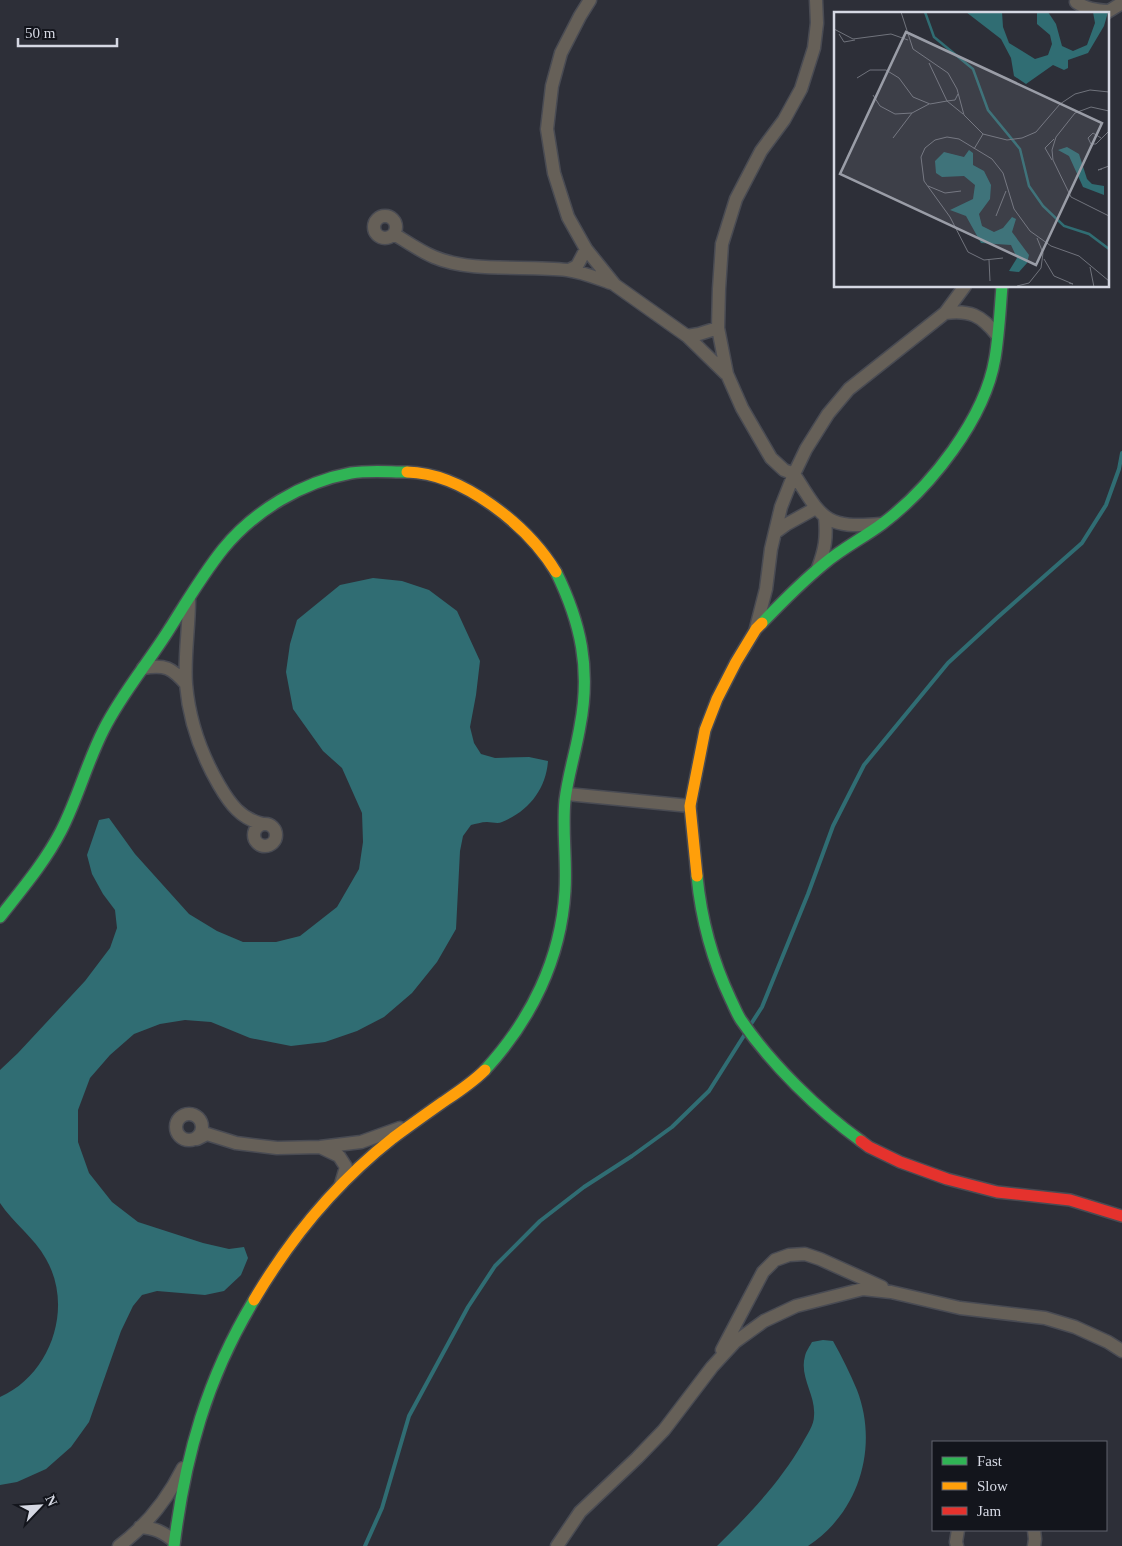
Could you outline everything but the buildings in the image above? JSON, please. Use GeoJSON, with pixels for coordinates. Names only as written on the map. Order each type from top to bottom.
{"type":"FeatureCollection","features":[{"type":"Feature","properties":{"kind":"street"},"geometry":{"type":"LineString","coordinates":[[590,0],[561,53],[552,86],[547,129],[554,173],[568,216],[586,250],[615,285],[687,336],[727,374]]}},
{"type":"Feature","properties":{"kind":"street"},"geometry":{"type":"LineString","coordinates":[[816,0],[817,23],[814,48],[800,90],[784,120],[762,151],[736,199],[722,244],[718,328],[727,374],[742,408],[771,458],[784,470],[794,474],[821,513],[827,536],[817,570]]}},
{"type":"Feature","properties":{"kind":"street"},"geometry":{"type":"LineString","coordinates":[[1108,12],[1122,3]]}},
{"type":"Feature","properties":{"kind":"street"},"geometry":{"type":"LineString","coordinates":[[1076,5],[1102,12]]}},
{"type":"Feature","properties":{"kind":"street"},"geometry":{"type":"LineString","coordinates":[[394,234],[408,244],[435,258],[462,265],[569,270],[615,285]]}},
{"type":"Feature","properties":{"kind":"street"},"geometry":{"type":"LineString","coordinates":[[569,270],[577,266],[586,250]]}},
{"type":"Feature","properties":{"kind":"street"},"geometry":{"type":"LineString","coordinates":[[756,629],[764,600],[771,549],[781,507],[806,449],[828,414],[849,389],[945,313],[963,288]]}},
{"type":"Feature","properties":{"kind":"street"},"geometry":{"type":"LineString","coordinates":[[1002,288],[996,359],[983,397],[962,436],[937,472],[907,503],[882,524],[817,570],[756,629],[717,699],[705,730],[690,806],[698,890],[707,933],[724,985],[740,1019],[783,1072],[844,1129],[877,1151],[900,1162],[947,1179],[997,1192],[1070,1200],[1122,1216]]}},
{"type":"Feature","properties":{"kind":"street"},"geometry":{"type":"LineString","coordinates":[[945,313],[961,311],[976,315],[988,323],[997,335]]}},
{"type":"Feature","properties":{"kind":"street"},"geometry":{"type":"LineString","coordinates":[[687,336],[718,328]]}},
{"type":"Feature","properties":{"kind":"street"},"geometry":{"type":"LineString","coordinates":[[0,917],[52,848],[69,816],[88,760],[107,723],[209,568],[235,535],[261,513],[296,493],[326,480],[352,473],[422,473],[480,496],[511,516],[538,546],[565,586],[578,624],[584,665],[584,701],[564,809],[564,896],[556,940],[544,980],[524,1020],[500,1052],[472,1082],[412,1124],[357,1169],[325,1202],[298,1236],[266,1280],[242,1320],[222,1360],[204,1406],[190,1455],[174,1543],[154,1528],[140,1526]]}},
{"type":"Feature","properties":{"kind":"street"},"geometry":{"type":"LineString","coordinates":[[776,532],[795,519],[821,513],[845,526],[882,524]]}},
{"type":"Feature","properties":{"kind":"street"},"geometry":{"type":"LineString","coordinates":[[189,600],[186,684],[188,704],[196,738],[209,768],[224,794],[238,812],[257,822],[272,825],[275,829],[276,837],[274,842],[267,846],[258,844],[254,837],[257,822]]}},
{"type":"Feature","properties":{"kind":"street"},"geometry":{"type":"LineString","coordinates":[[143,668],[164,666],[177,674],[186,684]]}},
{"type":"Feature","properties":{"kind":"street"},"geometry":{"type":"LineString","coordinates":[[567,794],[690,806]]}},
{"type":"Feature","properties":{"kind":"street"},"geometry":{"type":"LineString","coordinates":[[202,1132],[236,1143],[269,1147],[320,1147],[361,1142],[412,1124]]}},
{"type":"Feature","properties":{"kind":"street"},"geometry":{"type":"LineString","coordinates":[[320,1147],[339,1156],[346,1167],[340,1186]]}},
{"type":"Feature","properties":{"kind":"street"},"geometry":{"type":"LineString","coordinates":[[712,1368],[763,1272],[775,1260],[790,1255],[805,1254],[891,1292]]}},
{"type":"Feature","properties":{"kind":"street"},"geometry":{"type":"LineString","coordinates":[[557,1546],[580,1512],[664,1430],[712,1368],[735,1342],[764,1321],[796,1306],[863,1289],[891,1292],[960,1308],[1045,1318],[1075,1327],[1108,1342],[1122,1351]]}},
{"type":"Feature","properties":{"kind":"street"},"geometry":{"type":"LineString","coordinates":[[119,1546],[165,1498],[190,1455]]}},
{"type":"Feature","properties":{"kind":"street"},"geometry":{"type":"LineString","coordinates":[[958,1531],[958,1546]]}},
{"type":"Feature","properties":{"kind":"street"},"geometry":{"type":"LineString","coordinates":[[1034,1531],[1034,1546]]}},
{"type":"Feature","properties":{"kind":"water"},"geometry":{"type":"Polygon","coordinates":[[[373,578],[402,581],[429,590],[457,611],[480,661],[470,727],[474,743],[481,754],[495,758],[529,757],[548,761],[544,781],[534,798],[520,812],[500,823],[485,822],[471,825],[463,836],[460,851],[456,929],[437,962],[412,993],[384,1017],[357,1031],[325,1042],[291,1046],[250,1038],[211,1022],[185,1020],[160,1024],[134,1034],[110,1055],[90,1078],[78,1110],[78,1142],[89,1173],[112,1202],[138,1222],[203,1243],[229,1249],[244,1247],[248,1258],[241,1275],[224,1291],[205,1295],[157,1291],[142,1295],[133,1306],[121,1331],[89,1422],[71,1447],[46,1469],[17,1482],[0,1485],[0,1397],[18,1387],[33,1373],[44,1356],[53,1338],[58,1298],[54,1278],[46,1259],[36,1244],[0,1203],[0,1070],[85,981],[110,948],[117,928],[115,910],[92,874],[87,855],[99,820],[109,818],[135,854],[189,914],[217,931],[243,942],[276,942],[300,936],[337,907],[359,869],[363,842],[362,813],[342,768],[323,751],[293,709],[286,672],[290,644],[297,620],[340,585],[373,578]]]}},
{"type":"Feature","properties":{"kind":"water"},"geometry":{"type":"Polygon","coordinates":[[[833,1341],[857,1390],[863,1412],[866,1434],[865,1456],[860,1477],[852,1497],[840,1516],[826,1532],[808,1546],[717,1546],[774,1485],[810,1430],[814,1419],[814,1408],[804,1371],[804,1364],[806,1354],[812,1342],[833,1341]]]}},
{"type":"Feature","properties":{"kind":"waterway"},"geometry":{"type":"LineString","coordinates":[[751,1024],[762,1007],[808,894],[833,826],[864,765],[948,663],[1082,543],[1106,505],[1119,469],[1122,453]]}},
{"type":"Feature","properties":{"kind":"waterway"},"geometry":{"type":"LineString","coordinates":[[365,1546],[382,1508],[409,1416],[468,1307],[495,1266],[540,1221],[584,1187],[672,1127],[709,1091],[745,1034]]}},
{"type":"Feature","properties":{"kind":"traffic: fast"},"geometry":{"type":"LineString","coordinates":[[762,623],[825,563],[882,524],[900,509],[936,472],[953,450],[968,428],[980,405],[989,381],[995,358],[1002,288]]}},
{"type":"Feature","properties":{"kind":"traffic: fast"},"geometry":{"type":"LineString","coordinates":[[0,917],[33,875],[55,842],[111,716],[195,588],[235,535],[249,522],[280,500],[315,483],[358,472],[407,472]]}},
{"type":"Feature","properties":{"kind":"traffic: fast"},"geometry":{"type":"LineString","coordinates":[[485,1070],[516,1030],[541,987],[557,941],[562,916],[565,891],[565,800],[583,705],[584,666],[582,647],[572,610],[556,572]]}},
{"type":"Feature","properties":{"kind":"traffic: fast"},"geometry":{"type":"LineString","coordinates":[[697,876],[701,908],[713,955],[740,1018],[766,1053],[796,1085],[828,1115],[861,1141]]}},
{"type":"Feature","properties":{"kind":"traffic: fast"},"geometry":{"type":"LineString","coordinates":[[174,1546],[185,1481],[200,1418],[223,1359],[254,1300]]}},
{"type":"Feature","properties":{"kind":"traffic: slow"},"geometry":{"type":"LineString","coordinates":[[407,472],[428,475],[450,482],[492,505],[529,537],[556,572]]}},
{"type":"Feature","properties":{"kind":"traffic: slow"},"geometry":{"type":"LineString","coordinates":[[697,876],[690,806],[705,730],[717,699],[736,662],[756,629],[762,623]]}},
{"type":"Feature","properties":{"kind":"traffic: slow"},"geometry":{"type":"LineString","coordinates":[[254,1300],[299,1234],[353,1173],[393,1138],[465,1087],[485,1070]]}},
{"type":"Feature","properties":{"kind":"traffic: jam"},"geometry":{"type":"LineString","coordinates":[[861,1141],[900,1162],[947,1179],[997,1192],[1070,1200],[1122,1216]]}}]}
